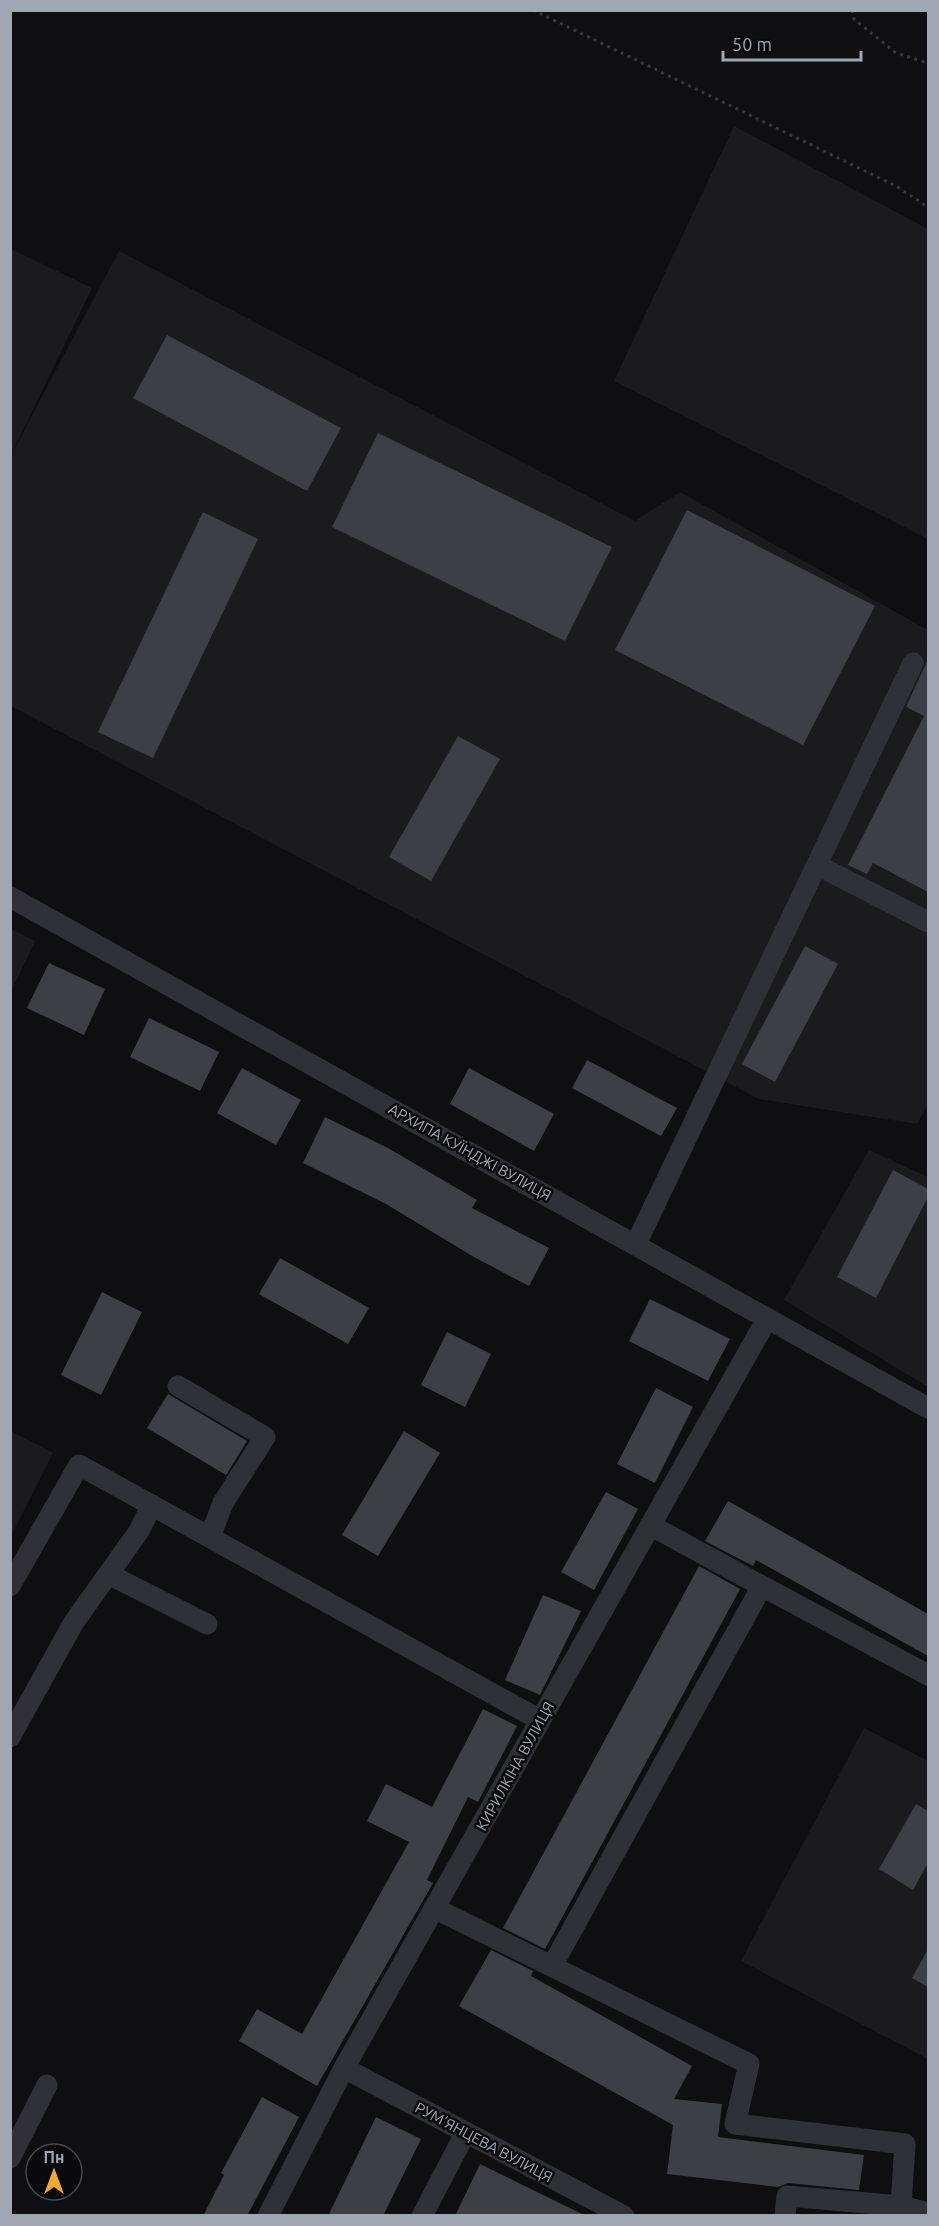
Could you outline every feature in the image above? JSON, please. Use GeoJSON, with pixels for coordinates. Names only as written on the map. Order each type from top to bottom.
{"type":"FeatureCollection","features":[{"type":"Feature","properties":{"kind":"street"},"geometry":{"type":"LineString","coordinates":[[636,1244],[914,663]]}},
{"type":"Feature","properties":{"kind":"street"},"geometry":{"type":"LineString","coordinates":[[817,865],[928,922]]}},
{"type":"Feature","properties":{"kind":"street","name":"АРХИПА КУЇНДЖІ ВУЛИЦЯ"},"geometry":{"type":"LineString","coordinates":[[10,897],[928,1408]]}},
{"type":"Feature","properties":{"kind":"street","name":"КИРИЛКІНА ВУЛИЦЯ"},"geometry":{"type":"LineString","coordinates":[[268,2216],[344,2068],[767,1319]]}},
{"type":"Feature","properties":{"kind":"street"},"geometry":{"type":"LineString","coordinates":[[178,1386],[265,1437],[224,1503],[210,1538]]}},
{"type":"Feature","properties":{"kind":"street"},"geometry":{"type":"LineString","coordinates":[[10,1586],[79,1465],[540,1720]]}},
{"type":"Feature","properties":{"kind":"street"},"geometry":{"type":"LineString","coordinates":[[10,1737],[74,1622],[139,1531],[152,1505]]}},
{"type":"Feature","properties":{"kind":"street"},"geometry":{"type":"LineString","coordinates":[[651,1525],[928,1675]]}},
{"type":"Feature","properties":{"kind":"street"},"geometry":{"type":"LineString","coordinates":[[108,1574],[207,1624]]}},
{"type":"Feature","properties":{"kind":"street"},"geometry":{"type":"LineString","coordinates":[[552,1966],[762,1586]]}},
{"type":"Feature","properties":{"kind":"street"},"geometry":{"type":"LineString","coordinates":[[434,1908],[749,2064],[735,2124],[905,2144],[901,2206]]}},
{"type":"Feature","properties":{"kind":"street","name":"РУМ’ЯНЦЕВА ВУЛИЦЯ"},"geometry":{"type":"LineString","coordinates":[[344,2068],[624,2216]]}},
{"type":"Feature","properties":{"kind":"street"},"geometry":{"type":"LineString","coordinates":[[10,2158],[46,2085]]}},
{"type":"Feature","properties":{"kind":"street"},"geometry":{"type":"LineString","coordinates":[[422,2216],[466,2132]]}},
{"type":"Feature","properties":{"kind":"street"},"geometry":{"type":"LineString","coordinates":[[785,2216],[787,2196],[901,2206],[928,2213]]}},
{"type":"Feature","properties":{"kind":"path"},"geometry":{"type":"LineString","coordinates":[[533,10],[896,186],[928,207]]}},
{"type":"Feature","properties":{"kind":"path"},"geometry":{"type":"LineString","coordinates":[[852,10],[854,19],[896,53],[928,63]]}},
{"type":"Feature","properties":{"kind":"shaded area"},"geometry":{"type":"Polygon","coordinates":[[[734,126],[928,229],[928,539],[614,381],[734,126]]]}},
{"type":"Feature","properties":{"kind":"shaded area"},"geometry":{"type":"Polygon","coordinates":[[[11,249],[92,288],[11,455],[11,249]]]}},
{"type":"Feature","properties":{"kind":"shaded area"},"geometry":{"type":"Polygon","coordinates":[[[119,251],[635,521],[680,492],[928,630],[928,1104],[917,1124],[759,1099],[11,706],[10,457],[119,251]]]}},
{"type":"Feature","properties":{"kind":"shaded area"},"geometry":{"type":"Polygon","coordinates":[[[11,929],[35,941],[11,992],[11,929]]]}},
{"type":"Feature","properties":{"kind":"shaded area"},"geometry":{"type":"Polygon","coordinates":[[[869,1150],[928,1177],[928,1387],[784,1300],[869,1150]]]}},
{"type":"Feature","properties":{"kind":"shaded area"},"geometry":{"type":"Polygon","coordinates":[[[11,1431],[53,1453],[11,1536],[11,1431]]]}},
{"type":"Feature","properties":{"kind":"shaded area"},"geometry":{"type":"Polygon","coordinates":[[[864,1728],[928,1761],[928,2059],[741,1961],[864,1728]]]}},
{"type":"Feature","properties":{"kind":"building"},"geometry":{"type":"Polygon","coordinates":[[[167,335],[341,428],[307,491],[133,398],[167,335]]]}},
{"type":"Feature","properties":{"kind":"building"},"geometry":{"type":"Polygon","coordinates":[[[378,433],[612,547],[565,641],[332,527],[378,433]]]}},
{"type":"Feature","properties":{"kind":"building"},"geometry":{"type":"Polygon","coordinates":[[[687,510],[875,606],[803,745],[615,650],[687,510]]]}},
{"type":"Feature","properties":{"kind":"building"},"geometry":{"type":"Polygon","coordinates":[[[203,512],[258,539],[153,758],[98,732],[203,512]]]}},
{"type":"Feature","properties":{"kind":"building"},"geometry":{"type":"Polygon","coordinates":[[[928,659],[928,892],[873,863],[867,874],[848,865],[924,716],[906,707],[928,659]]]}},
{"type":"Feature","properties":{"kind":"building"},"geometry":{"type":"Polygon","coordinates":[[[458,736],[500,759],[431,881],[389,857],[458,736]]]}},
{"type":"Feature","properties":{"kind":"building"},"geometry":{"type":"Polygon","coordinates":[[[805,946],[838,964],[775,1082],[742,1064],[805,946]]]}},
{"type":"Feature","properties":{"kind":"building"},"geometry":{"type":"Polygon","coordinates":[[[49,963],[105,989],[84,1035],[27,1008],[49,963]]]}},
{"type":"Feature","properties":{"kind":"building"},"geometry":{"type":"Polygon","coordinates":[[[149,1018],[219,1052],[200,1091],[130,1057],[149,1018]]]}},
{"type":"Feature","properties":{"kind":"building"},"geometry":{"type":"Polygon","coordinates":[[[587,1060],[677,1108],[661,1136],[572,1088],[587,1060]]]}},
{"type":"Feature","properties":{"kind":"building"},"geometry":{"type":"Polygon","coordinates":[[[242,1068],[301,1100],[276,1145],[217,1113],[242,1068]]]}},
{"type":"Feature","properties":{"kind":"building"},"geometry":{"type":"Polygon","coordinates":[[[469,1068],[554,1114],[534,1151],[450,1104],[469,1068]]]}},
{"type":"Feature","properties":{"kind":"building"},"geometry":{"type":"Polygon","coordinates":[[[325,1117],[388,1148],[477,1200],[472,1208],[549,1248],[529,1286],[474,1257],[386,1204],[303,1163],[325,1117]]]}},
{"type":"Feature","properties":{"kind":"building"},"geometry":{"type":"Polygon","coordinates":[[[893,1170],[928,1189],[928,1197],[876,1298],[837,1277],[893,1170]]]}},
{"type":"Feature","properties":{"kind":"building"},"geometry":{"type":"Polygon","coordinates":[[[280,1258],[369,1308],[348,1344],[259,1294],[280,1258]]]}},
{"type":"Feature","properties":{"kind":"building"},"geometry":{"type":"Polygon","coordinates":[[[102,1292],[142,1312],[101,1395],[61,1375],[102,1292]]]}},
{"type":"Feature","properties":{"kind":"building"},"geometry":{"type":"Polygon","coordinates":[[[650,1299],[730,1339],[708,1381],[629,1341],[650,1299]]]}},
{"type":"Feature","properties":{"kind":"building"},"geometry":{"type":"Polygon","coordinates":[[[447,1332],[491,1354],[465,1407],[421,1385],[447,1332]]]}},
{"type":"Feature","properties":{"kind":"building"},"geometry":{"type":"Polygon","coordinates":[[[656,1388],[693,1407],[655,1483],[617,1464],[656,1388]]]}},
{"type":"Feature","properties":{"kind":"building"},"geometry":{"type":"Polygon","coordinates":[[[168,1394],[247,1441],[226,1475],[147,1428],[168,1394]]]}},
{"type":"Feature","properties":{"kind":"building"},"geometry":{"type":"Polygon","coordinates":[[[404,1431],[440,1453],[378,1556],[342,1535],[404,1431]]]}},
{"type":"Feature","properties":{"kind":"building"},"geometry":{"type":"Polygon","coordinates":[[[606,1492],[638,1509],[594,1590],[561,1572],[606,1492]]]}},
{"type":"Feature","properties":{"kind":"building"},"geometry":{"type":"Polygon","coordinates":[[[728,1501],[928,1614],[928,1656],[756,1560],[753,1566],[705,1541],[728,1501]]]}},
{"type":"Feature","properties":{"kind":"building"},"geometry":{"type":"Polygon","coordinates":[[[699,1566],[740,1589],[545,1949],[503,1928],[699,1566]]]}},
{"type":"Feature","properties":{"kind":"building"},"geometry":{"type":"Polygon","coordinates":[[[543,1595],[581,1611],[540,1695],[505,1680],[543,1595]]]}},
{"type":"Feature","properties":{"kind":"building"},"geometry":{"type":"Polygon","coordinates":[[[483,1709],[517,1726],[478,1802],[468,1797],[427,1880],[433,1883],[317,2086],[239,2041],[257,2009],[302,2034],[409,1842],[367,1821],[386,1784],[432,1807],[483,1709]]]}},
{"type":"Feature","properties":{"kind":"building"},"geometry":{"type":"Polygon","coordinates":[[[916,1804],[928,1811],[928,1863],[913,1890],[879,1869],[916,1804]]]}},
{"type":"Feature","properties":{"kind":"building"},"geometry":{"type":"Polygon","coordinates":[[[928,1949],[928,1987],[912,1978],[928,1949]]]}},
{"type":"Feature","properties":{"kind":"building"},"geometry":{"type":"Polygon","coordinates":[[[491,1950],[533,1971],[531,1976],[692,2066],[674,2099],[722,2104],[718,2137],[864,2155],[859,2190],[788,2183],[778,2187],[667,2174],[673,2125],[459,2006],[491,1950]]]}},
{"type":"Feature","properties":{"kind":"building"},"geometry":{"type":"Polygon","coordinates":[[[262,2097],[299,2117],[247,2216],[203,2216],[224,2175],[221,2173],[262,2097]]]}},
{"type":"Feature","properties":{"kind":"building"},"geometry":{"type":"Polygon","coordinates":[[[376,2117],[421,2139],[383,2216],[328,2216],[376,2117]]]}},
{"type":"Feature","properties":{"kind":"building"},"geometry":{"type":"Polygon","coordinates":[[[480,2164],[586,2216],[455,2216],[480,2164]]]}}]}
